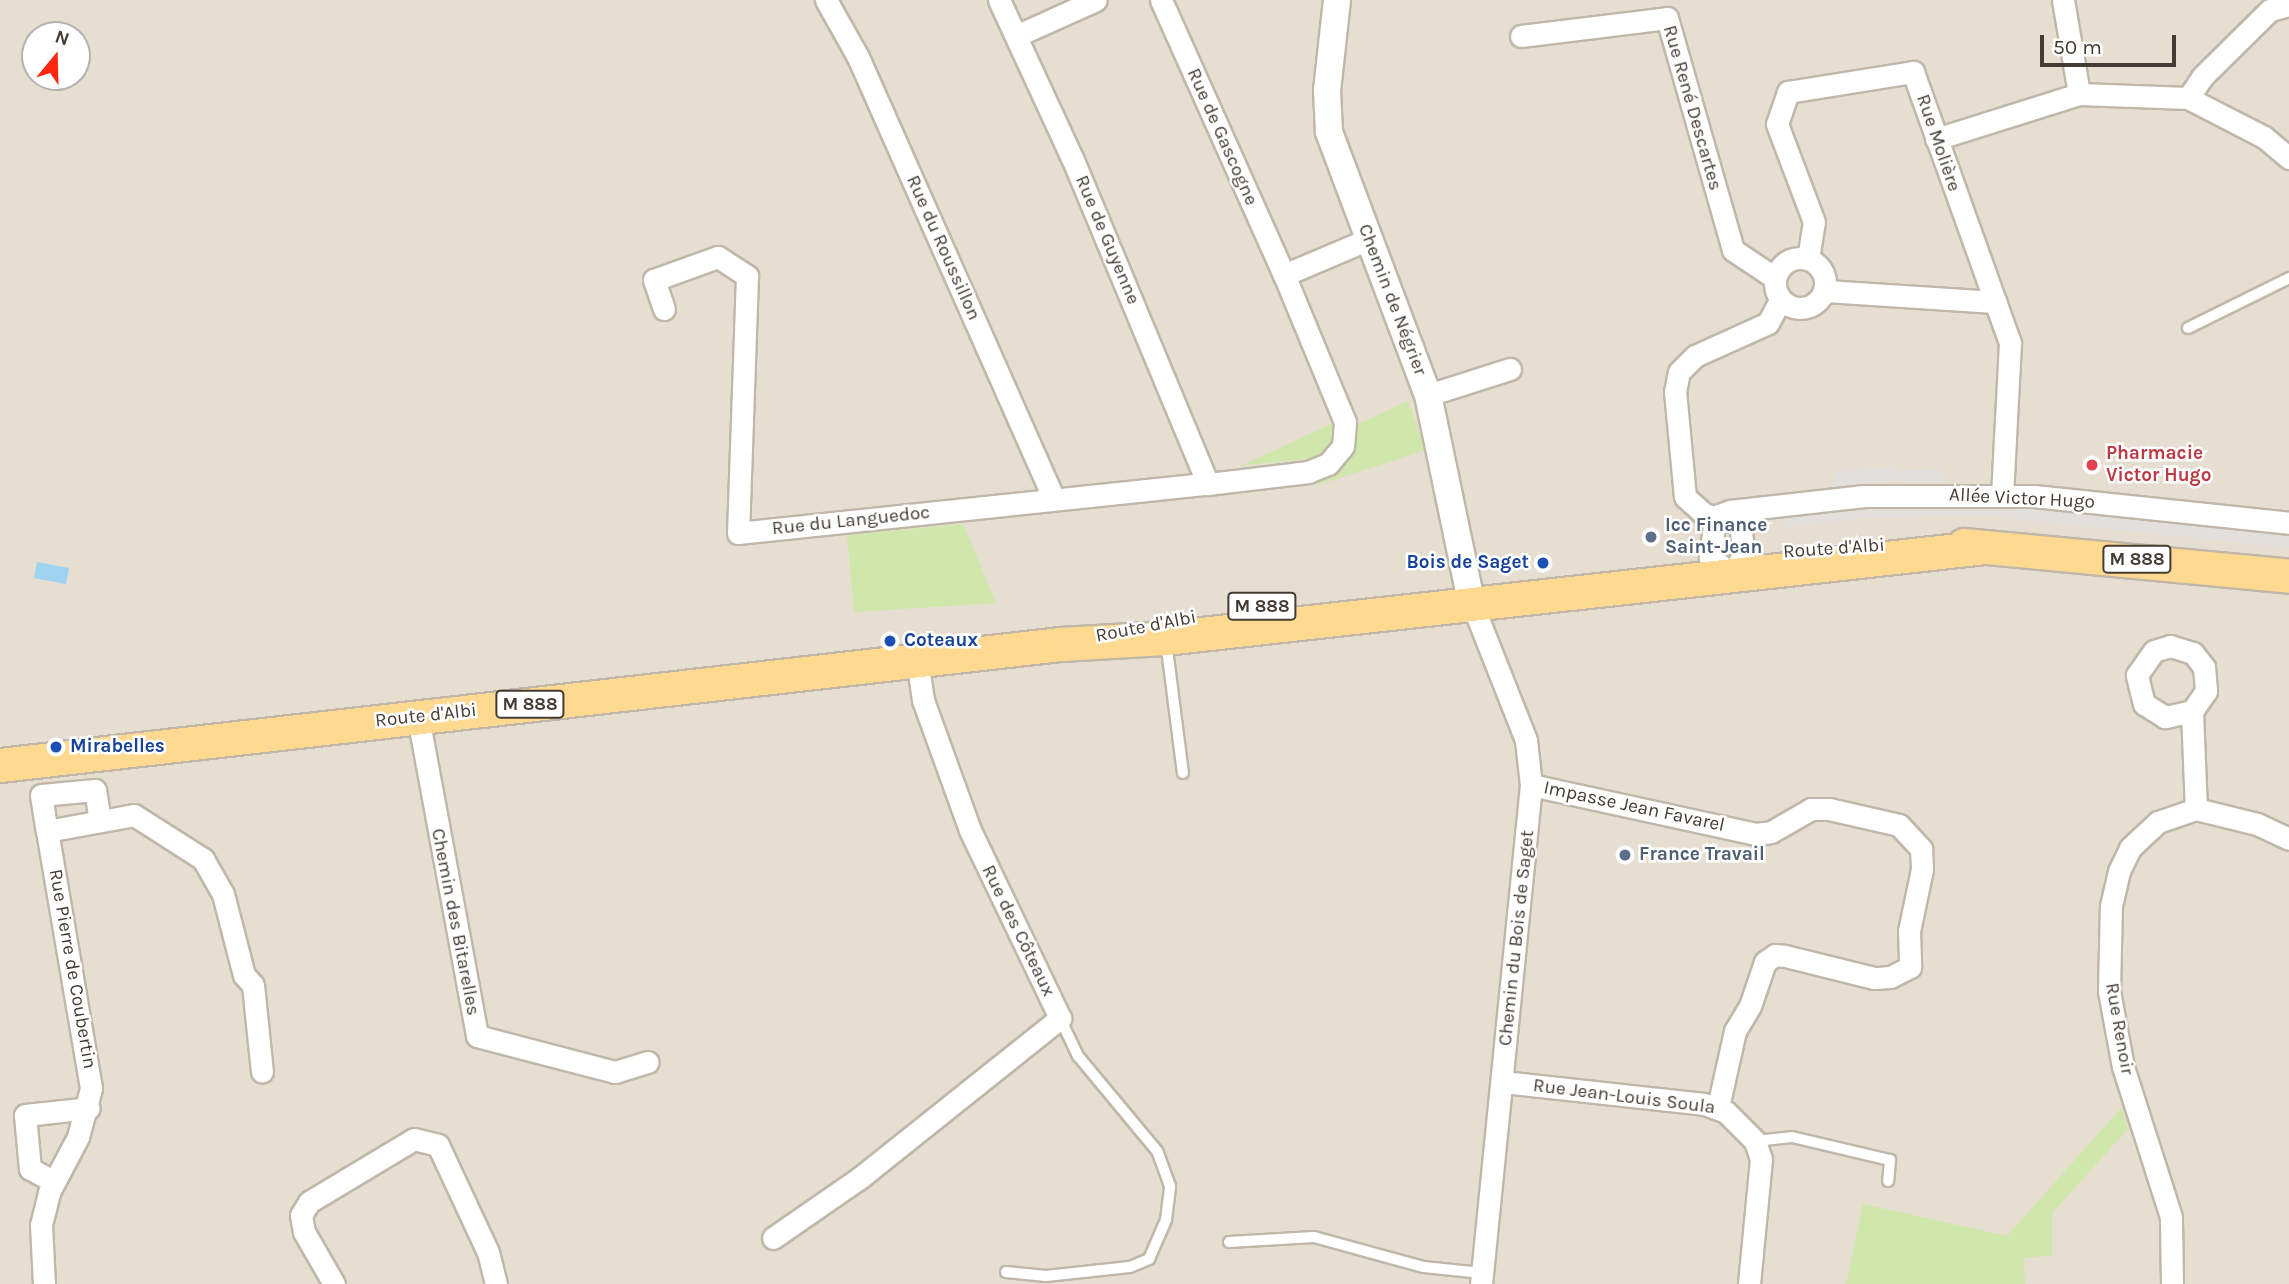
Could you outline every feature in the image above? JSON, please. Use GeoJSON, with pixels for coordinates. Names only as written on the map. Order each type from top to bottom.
{"type":"FeatureCollection","features":[{"type":"Feature","properties":{"kind":"main road","name":"Route d'Albi"},"geometry":{"type":"LineString","coordinates":[[0,765],[1060,644],[1469,592],[1736,544],[1985,547],[2289,576]]}},
{"type":"Feature","properties":{"kind":"street","name":"Rue du Roussillon"},"geometry":{"type":"LineString","coordinates":[[826,0],[898,145],[1054,500]]}},
{"type":"Feature","properties":{"kind":"street","name":"Rue de Guyenne"},"geometry":{"type":"LineString","coordinates":[[999,0],[1018,35],[1208,484]]}},
{"type":"Feature","properties":{"kind":"street"},"geometry":{"type":"LineString","coordinates":[[1018,35],[1096,0]]}},
{"type":"Feature","properties":{"kind":"street","name":"Rue de Gascogne"},"geometry":{"type":"LineString","coordinates":[[1161,0],[1284,275],[1345,422],[1343,446]]}},
{"type":"Feature","properties":{"kind":"street","name":"Chemin de Négrier"},"geometry":{"type":"LineString","coordinates":[[1337,0],[1327,90],[1329,132],[1428,395],[1469,592]]}},
{"type":"Feature","properties":{"kind":"street"},"geometry":{"type":"LineString","coordinates":[[2063,0],[2079,94]]}},
{"type":"Feature","properties":{"kind":"street"},"geometry":{"type":"LineString","coordinates":[[2188,98],[2202,77],[2270,10],[2289,5]]}},
{"type":"Feature","properties":{"kind":"street","name":"Rue René Descartes"},"geometry":{"type":"LineString","coordinates":[[1521,36],[1667,18],[1733,250],[1775,278]]}},
{"type":"Feature","properties":{"kind":"street","name":"Rue Molière"},"geometry":{"type":"LineString","coordinates":[[1808,259],[1814,222],[1777,124],[1788,92],[1913,72],[1996,302],[2012,362],[2002,495]]}},
{"type":"Feature","properties":{"kind":"street"},"geometry":{"type":"LineString","coordinates":[[1936,139],[2079,94],[2188,98],[2264,137],[2289,158]]}},
{"type":"Feature","properties":{"kind":"street"},"geometry":{"type":"LineString","coordinates":[[1284,275],[1369,239]]}},
{"type":"Feature","properties":{"kind":"street","name":"Rue du Languedoc"},"geometry":{"type":"LineString","coordinates":[[664,309],[654,280],[718,257],[747,276],[738,533],[1308,472],[1328,464],[1343,446]]}},
{"type":"Feature","properties":{"kind":"street"},"geometry":{"type":"LineString","coordinates":[[1736,544],[1714,519],[1685,497],[1675,392],[1679,372],[1695,356],[1768,323],[1780,299],[1775,278],[1791,259],[1808,259],[1823,271],[1825,291]]}},
{"type":"Feature","properties":{"kind":"street"},"geometry":{"type":"LineString","coordinates":[[1780,299],[1805,308],[1825,291],[1996,302]]}},
{"type":"Feature","properties":{"kind":"street"},"geometry":{"type":"LineString","coordinates":[[1428,395],[1510,369]]}},
{"type":"Feature","properties":{"kind":"street","name":"Allée Victor Hugo"},"geometry":{"type":"LineString","coordinates":[[1714,519],[1730,511],[1736,544],[1886,495],[2002,495],[2289,523]]}},
{"type":"Feature","properties":{"kind":"street","name":"Chemin du Bois de Saget"},"geometry":{"type":"LineString","coordinates":[[1469,592],[1526,740],[1531,785],[1503,1082],[1481,1278]]}},
{"type":"Feature","properties":{"kind":"street","name":"Rue des Côteaux"},"geometry":{"type":"LineString","coordinates":[[773,1238],[861,1177],[1060,1018],[970,831],[923,700],[917,660]]}},
{"type":"Feature","properties":{"kind":"street"},"geometry":{"type":"LineString","coordinates":[[2192,711],[2196,809],[2257,824],[2289,839]]}},
{"type":"Feature","properties":{"kind":"street","name":"Chemin des Bitarelles"},"geometry":{"type":"LineString","coordinates":[[418,717],[477,1036],[615,1072],[648,1062]]}},
{"type":"Feature","properties":{"kind":"street","name":"Impasse Jean Favarel"},"geometry":{"type":"LineString","coordinates":[[1531,785],[1755,834],[1771,832],[1811,809],[1829,809],[1899,825],[1921,849],[1922,869],[1909,931],[1910,967],[1890,977],[1874,978],[1774,955],[1765,962],[1750,1006],[1735,1031],[1718,1107]]}},
{"type":"Feature","properties":{"kind":"street","name":"Rue Pierre de Coubertin"},"geometry":{"type":"LineString","coordinates":[[44,1284],[41,1225],[53,1181],[89,1108],[90,1063],[41,795],[95,790],[100,821]]}},
{"type":"Feature","properties":{"kind":"street","name":"Rue Renoir"},"geometry":{"type":"LineString","coordinates":[[2172,1284],[2171,1217],[2123,1067],[2109,991],[2111,906],[2119,871],[2130,848],[2158,822],[2196,809]]}},
{"type":"Feature","properties":{"kind":"street"},"geometry":{"type":"LineString","coordinates":[[47,831],[134,815],[203,859],[223,894],[244,975],[253,985],[262,1072]]}},
{"type":"Feature","properties":{"kind":"street","name":"Rue Jean-Louis Soula"},"geometry":{"type":"LineString","coordinates":[[1503,1082],[1718,1107],[1755,1141]]}},
{"type":"Feature","properties":{"kind":"street"},"geometry":{"type":"LineString","coordinates":[[53,1181],[30,1169],[25,1115],[89,1108]]}},
{"type":"Feature","properties":{"kind":"street"},"geometry":{"type":"LineString","coordinates":[[334,1284],[304,1232],[301,1215],[309,1202],[414,1139],[438,1145],[488,1252],[496,1284]]}},
{"type":"Feature","properties":{"kind":"street"},"geometry":{"type":"LineString","coordinates":[[1749,1284],[1761,1158],[1755,1141]]}},
{"type":"Feature","properties":{"kind":"lane"},"geometry":{"type":"LineString","coordinates":[[2188,328],[2289,278]]}},
{"type":"Feature","properties":{"kind":"lane"},"geometry":{"type":"LineString","coordinates":[[1164,630],[1183,773]]}},
{"type":"Feature","properties":{"kind":"lane"},"geometry":{"type":"LineString","coordinates":[[1006,1272],[1046,1276],[1130,1267],[1149,1259],[1166,1220],[1170,1186],[1157,1151],[1078,1056],[1060,1018]]}},
{"type":"Feature","properties":{"kind":"lane"},"geometry":{"type":"LineString","coordinates":[[1755,1141],[1791,1137],[1890,1160],[1888,1181]]}},
{"type":"Feature","properties":{"kind":"lane"},"geometry":{"type":"LineString","coordinates":[[1229,1242],[1314,1237],[1424,1267],[1481,1278]]}},
{"type":"Feature","properties":{"kind":"shaded area"},"geometry":{"type":"Polygon","coordinates":[[[0,0],[2289,0],[2289,1284],[0,1284],[0,0]]]}},
{"type":"Feature","properties":{"kind":"shaded area"},"geometry":{"type":"Polygon","coordinates":[[[1893,466],[1894,471],[1941,469],[1942,483],[1895,481],[1836,487],[1835,472],[1893,466]]]}},
{"type":"Feature","properties":{"kind":"shaded area"},"geometry":{"type":"Polygon","coordinates":[[[1880,502],[2005,503],[2289,531],[2289,548],[1986,516],[1865,518],[1782,527],[1781,513],[1880,502]]]}},
{"type":"Feature","properties":{"kind":"green space"},"geometry":{"type":"Polygon","coordinates":[[[1408,401],[1426,450],[1318,485],[1306,459],[1240,466],[1331,424],[1358,424],[1408,401]]]}},
{"type":"Feature","properties":{"kind":"green space"},"geometry":{"type":"Polygon","coordinates":[[[963,524],[996,603],[854,612],[847,535],[963,524]]]}},
{"type":"Feature","properties":{"kind":"green space"},"geometry":{"type":"Polygon","coordinates":[[[2122,1107],[2128,1129],[2052,1213],[2052,1255],[2024,1258],[2025,1284],[1846,1284],[1863,1204],[2007,1236],[2122,1107]]]}},
{"type":"Feature","properties":{"kind":"water"},"geometry":{"type":"Polygon","coordinates":[[[37,562],[69,568],[66,584],[34,578],[37,562]]]}},
{"type":"Feature","properties":{"kind":"place","name":"Pharmacie Victor Hugo"},"geometry":{"type":"Point","coordinates":[2092,465]}},
{"type":"Feature","properties":{"kind":"place","name":"Icc Finance Saint-Jean"},"geometry":{"type":"Point","coordinates":[1651,537]}},
{"type":"Feature","properties":{"kind":"place","name":"Bois de Saget"},"geometry":{"type":"Point","coordinates":[1543,563]}},
{"type":"Feature","properties":{"kind":"place","name":"Coteaux"},"geometry":{"type":"Point","coordinates":[890,641]}},
{"type":"Feature","properties":{"kind":"place","name":"Mirabelles"},"geometry":{"type":"Point","coordinates":[56,747]}},
{"type":"Feature","properties":{"kind":"place","name":"France Travail"},"geometry":{"type":"Point","coordinates":[1625,855]}}]}
